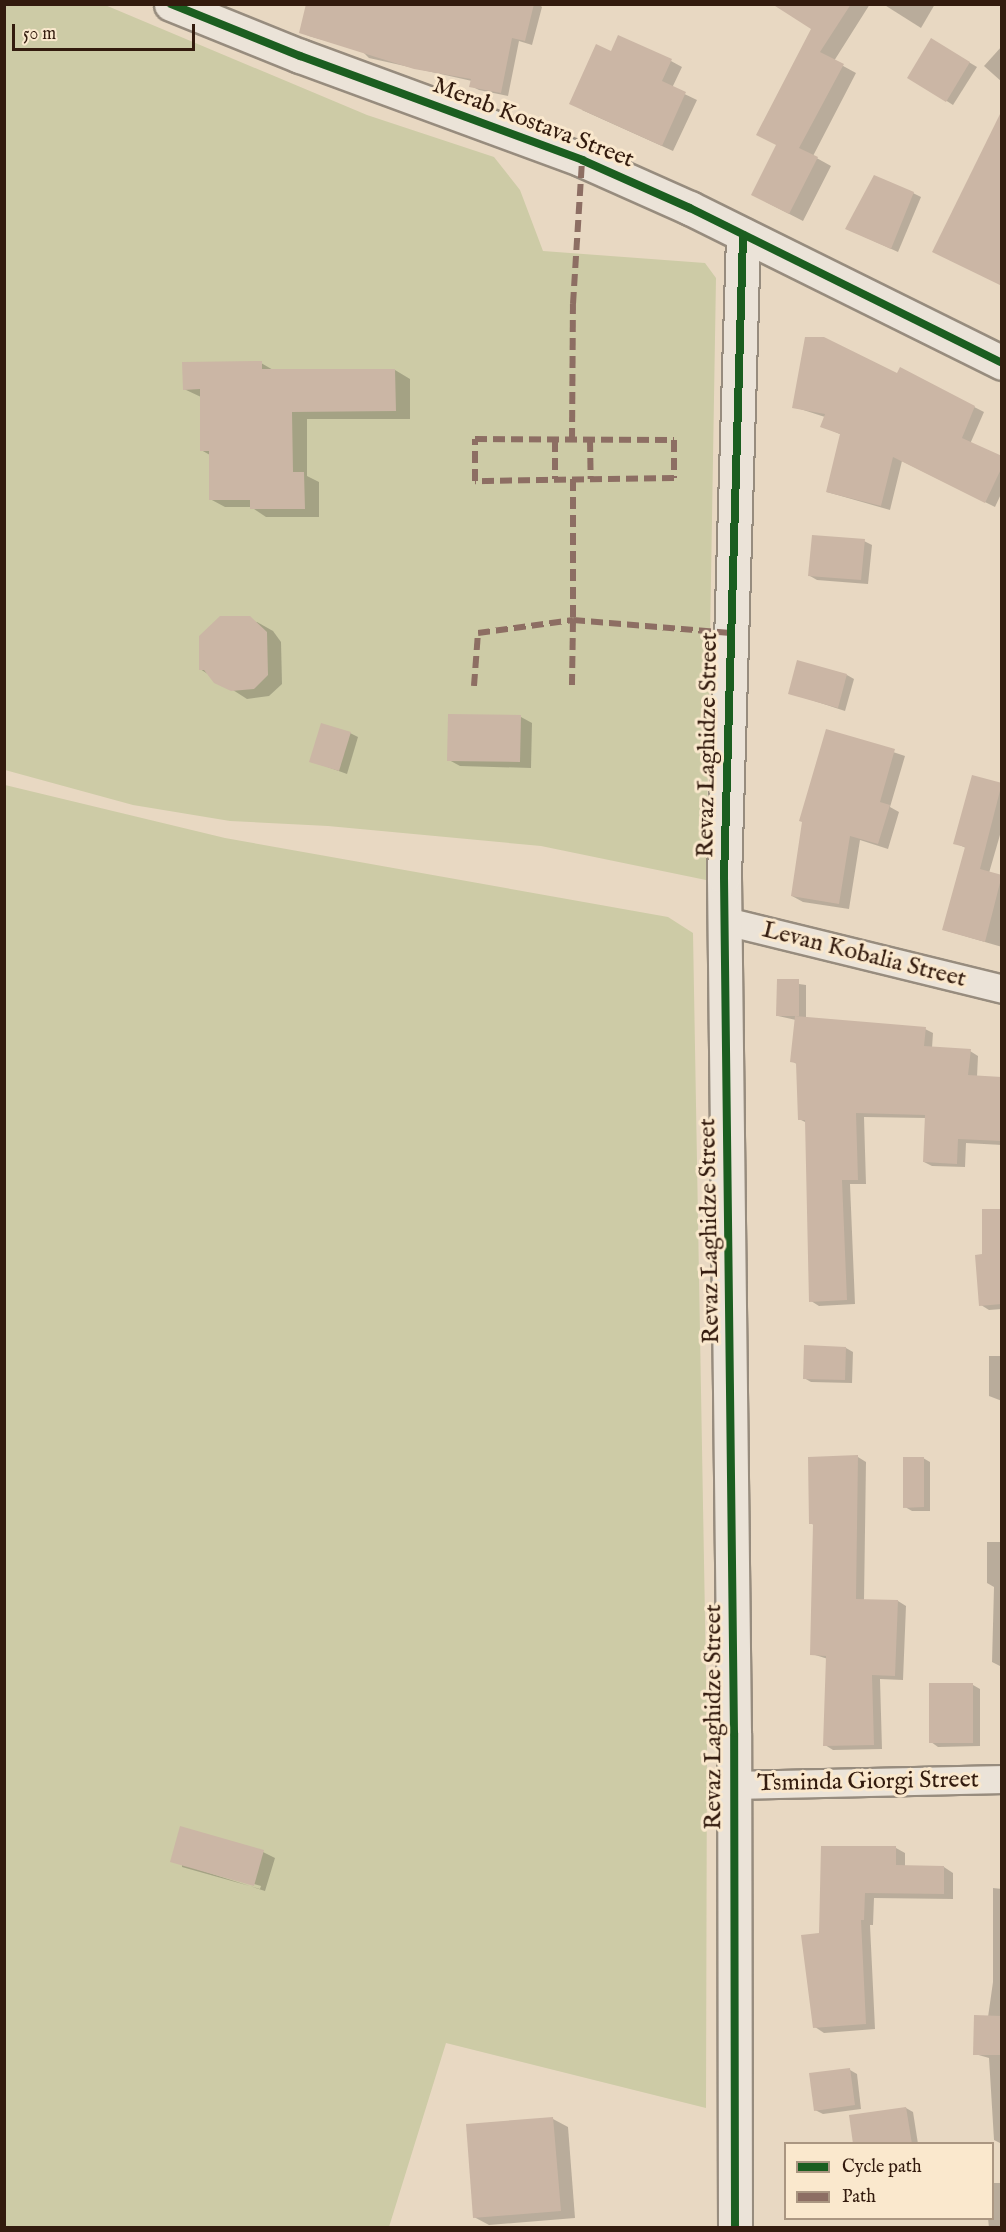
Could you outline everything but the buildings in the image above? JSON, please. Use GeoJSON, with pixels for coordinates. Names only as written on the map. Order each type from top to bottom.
{"type":"FeatureCollection","features":[{"type":"Feature","properties":{"kind":"street","name":"Merab Kostava Street"},"geometry":{"type":"LineString","coordinates":[[171,4],[300,57],[582,160],[744,235],[1002,363]]}},
{"type":"Feature","properties":{"kind":"street","name":"Revaz Laghidze Street"},"geometry":{"type":"LineString","coordinates":[[735,2228],[735,1785],[726,921],[730,633],[744,235]]}},
{"type":"Feature","properties":{"kind":"street","name":"Levan Kobalia Street"},"geometry":{"type":"LineString","coordinates":[[726,921],[1002,989]]}},
{"type":"Feature","properties":{"kind":"street","name":"Tsminda Giorgi Street"},"geometry":{"type":"LineString","coordinates":[[735,1785],[1002,1779]]}},
{"type":"Feature","properties":{"kind":"shaded area"},"geometry":{"type":"Polygon","coordinates":[[[5,5],[105,5],[367,115],[494,157],[520,190],[543,251],[705,263],[716,278],[706,880],[541,846],[328,826],[230,821],[133,805],[5,770],[5,5]]]}},
{"type":"Feature","properties":{"kind":"shaded area"},"geometry":{"type":"Polygon","coordinates":[[[5,785],[225,838],[668,917],[693,933],[707,1733],[706,2108],[446,2043],[389,2227],[5,2228],[5,785]]]}},
{"type":"Feature","properties":{"kind":"marked path"},"geometry":{"type":"LineString","coordinates":[[572,440],[573,304],[582,160]]}},
{"type":"Feature","properties":{"kind":"marked path"},"geometry":{"type":"LineString","coordinates":[[475,439],[674,440],[674,478],[475,481],[475,439]]}},
{"type":"Feature","properties":{"kind":"marked path"},"geometry":{"type":"LineString","coordinates":[[555,440],[555,479]]}},
{"type":"Feature","properties":{"kind":"marked path"},"geometry":{"type":"LineString","coordinates":[[590,440],[591,479]]}},
{"type":"Feature","properties":{"kind":"marked path"},"geometry":{"type":"LineString","coordinates":[[573,479],[573,620],[730,633]]}},
{"type":"Feature","properties":{"kind":"marked path"},"geometry":{"type":"LineString","coordinates":[[474,686],[478,633],[573,620],[572,685]]}},
{"type":"Feature","properties":{"kind":"cycle path"},"geometry":{"type":"LineString","coordinates":[[171,4],[300,56],[582,160],[690,208],[1002,363]]}},
{"type":"Feature","properties":{"kind":"cycle path"},"geometry":{"type":"LineString","coordinates":[[735,2228],[734,1733],[724,877],[743,235]]}}]}
